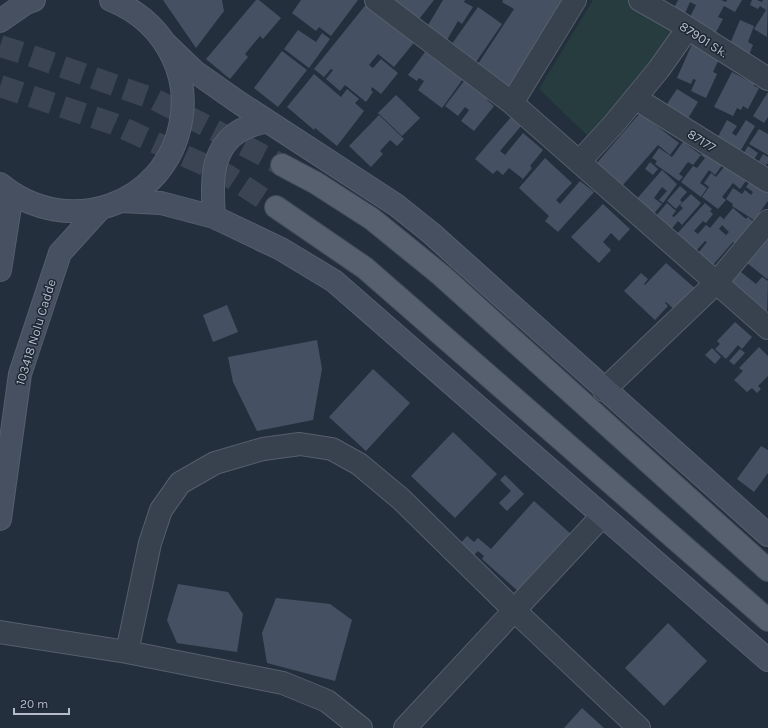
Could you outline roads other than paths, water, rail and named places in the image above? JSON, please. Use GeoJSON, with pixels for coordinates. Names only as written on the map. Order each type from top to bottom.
{"type":"FeatureCollection","features":[{"type":"Feature","properties":{"kind":"main road"},"geometry":{"type":"LineString","coordinates":[[282,165],[316,183],[372,219],[441,275],[768,570]]}},
{"type":"Feature","properties":{"kind":"main road"},"geometry":{"type":"LineString","coordinates":[[276,207],[365,268],[768,620]]}},
{"type":"Feature","properties":{"kind":"street"},"geometry":{"type":"LineString","coordinates":[[2,18],[26,3],[34,0]]}},
{"type":"Feature","properties":{"kind":"street"},"geometry":{"type":"LineString","coordinates":[[111,0],[139,15],[154,28],[166,44],[194,71],[238,102],[396,205],[431,234],[768,535]]}},
{"type":"Feature","properties":{"kind":"street"},"geometry":{"type":"LineString","coordinates":[[376,0],[512,103],[768,328]]}},
{"type":"Feature","properties":{"kind":"street"},"geometry":{"type":"LineString","coordinates":[[512,103],[575,0]]}},
{"type":"Feature","properties":{"kind":"street","name":"87901 Sk."},"geometry":{"type":"LineString","coordinates":[[640,0],[688,28],[768,79]]}},
{"type":"Feature","properties":{"kind":"street"},"geometry":{"type":"LineString","coordinates":[[579,162],[659,69],[688,28]]}},
{"type":"Feature","properties":{"kind":"street"},"geometry":{"type":"LineString","coordinates":[[0,270],[6,189],[32,205],[55,211],[78,213],[100,209],[122,201],[141,189],[158,173],[170,154],[179,132],[183,110],[182,86],[176,64],[166,44]]}},
{"type":"Feature","properties":{"kind":"street","name":"87177"},"geometry":{"type":"LineString","coordinates":[[635,98],[768,181]]}},
{"type":"Feature","properties":{"kind":"street"},"geometry":{"type":"LineString","coordinates":[[214,217],[212,178],[216,161],[223,147],[238,131],[267,121]]}},
{"type":"Feature","properties":{"kind":"street"},"geometry":{"type":"LineString","coordinates":[[122,201],[161,203],[214,217],[280,248],[334,281],[768,660]]}},
{"type":"Feature","properties":{"kind":"street","name":"103418 Nolu Cadde"},"geometry":{"type":"LineString","coordinates":[[0,518],[20,374],[60,253],[100,209]]}},
{"type":"Feature","properties":{"kind":"street"},"geometry":{"type":"LineString","coordinates":[[604,390],[717,282],[768,221]]}},
{"type":"Feature","properties":{"kind":"street"},"geometry":{"type":"LineString","coordinates":[[127,652],[150,543],[161,510],[180,483],[215,463],[263,449],[300,444],[332,449],[359,464],[401,499],[514,610],[639,728]]}},
{"type":"Feature","properties":{"kind":"street"},"geometry":{"type":"LineString","coordinates":[[405,728],[602,516]]}},
{"type":"Feature","properties":{"kind":"street"},"geometry":{"type":"LineString","coordinates":[[0,632],[127,652],[284,684],[327,701],[361,728]]}},
{"type":"Feature","properties":{"kind":"tunnel"},"geometry":{"type":"LineString","coordinates":[[0,46],[154,99],[282,165]]}},
{"type":"Feature","properties":{"kind":"tunnel"},"geometry":{"type":"LineString","coordinates":[[0,86],[114,124],[227,175],[276,207]]}}]}
